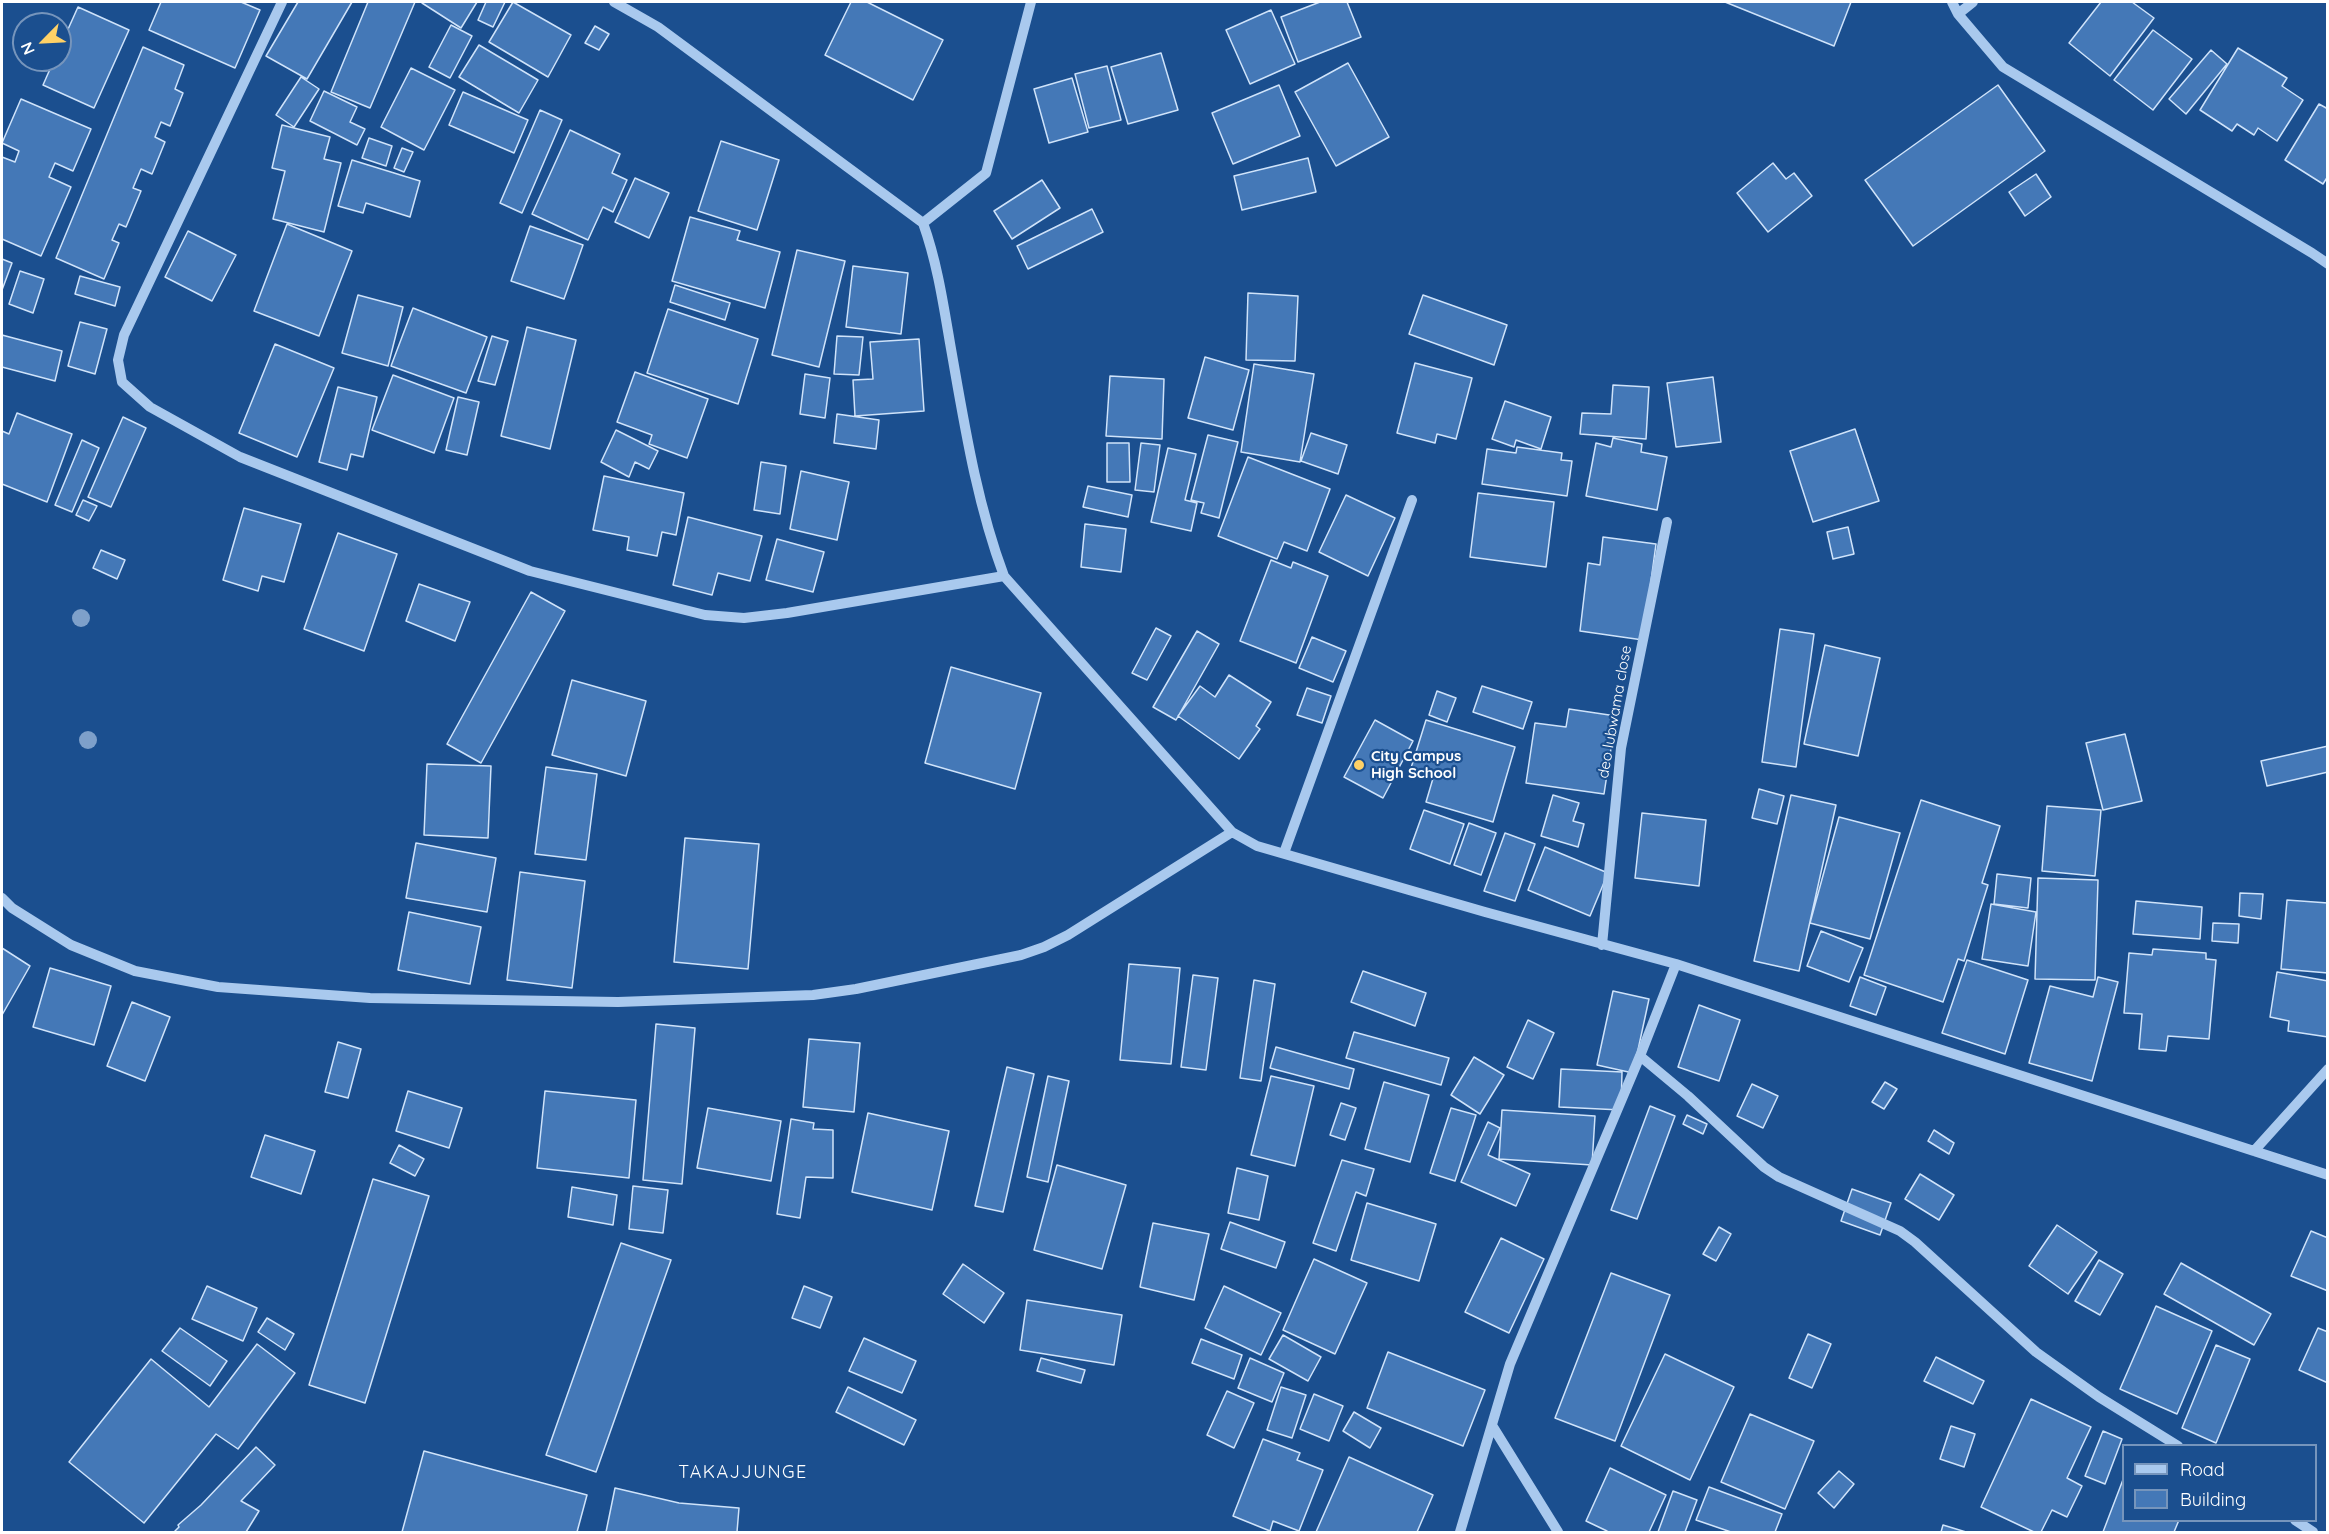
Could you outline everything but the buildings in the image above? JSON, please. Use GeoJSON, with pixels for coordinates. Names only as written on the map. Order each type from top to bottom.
{"type":"FeatureCollection","features":[{"type":"Feature","properties":{"kind":"street"},"geometry":{"type":"LineString","coordinates":[[282,2],[124,335],[118,360],[122,382],[132,393],[150,407],[240,456],[530,572],[705,615],[744,618],[787,614],[1004,576]]}},
{"type":"Feature","properties":{"kind":"street"},"geometry":{"type":"LineString","coordinates":[[614,2],[658,27],[922,223],[934,256],[972,465],[988,534],[1004,576],[1232,832],[1257,846],[1676,964],[2328,1175]]}},
{"type":"Feature","properties":{"kind":"street"},"geometry":{"type":"LineString","coordinates":[[922,223],[986,173],[1031,2]]}},
{"type":"Feature","properties":{"kind":"street"},"geometry":{"type":"LineString","coordinates":[[1952,2],[1958,14],[2003,67],[2328,264]]}},
{"type":"Feature","properties":{"kind":"street"},"geometry":{"type":"LineString","coordinates":[[1958,14],[1973,2]]}},
{"type":"Feature","properties":{"kind":"street"},"geometry":{"type":"LineString","coordinates":[[1284,854],[1412,500]]}},
{"type":"Feature","properties":{"kind":"street","name":"deo lubwama close"},"geometry":{"type":"LineString","coordinates":[[1602,945],[1621,748],[1667,522]]}},
{"type":"Feature","properties":{"kind":"street"},"geometry":{"type":"LineString","coordinates":[[2,898],[12,908],[71,945],[135,972],[218,987],[370,998],[606,1002],[813,995],[867,987],[1021,955],[1044,947],[1068,935],[1232,832]]}},
{"type":"Feature","properties":{"kind":"street"},"geometry":{"type":"LineString","coordinates":[[1460,1533],[1510,1364],[1640,1056],[1676,964]]}},
{"type":"Feature","properties":{"kind":"street"},"geometry":{"type":"LineString","coordinates":[[1640,1056],[1688,1096],[1764,1167],[1794,1186],[1900,1231],[1916,1242],[2043,1358],[2099,1397],[2175,1444]]}},
{"type":"Feature","properties":{"kind":"street"},"geometry":{"type":"LineString","coordinates":[[2254,1151],[2328,1069]]}},
{"type":"Feature","properties":{"kind":"street"},"geometry":{"type":"LineString","coordinates":[[1493,1427],[1558,1533]]}},
{"type":"Feature","properties":{"kind":"street"},"geometry":{"type":"LineString","coordinates":[[2296,1522],[2313,1533]]}},
{"type":"Feature","properties":{"kind":"place","name":"City Campus High School"},"geometry":{"type":"Point","coordinates":[1359,765]}},
{"type":"Feature","properties":{"kind":"district","name":"TAKAJJUNGE"},"geometry":{"type":"Point","coordinates":[743,1473]}}]}
